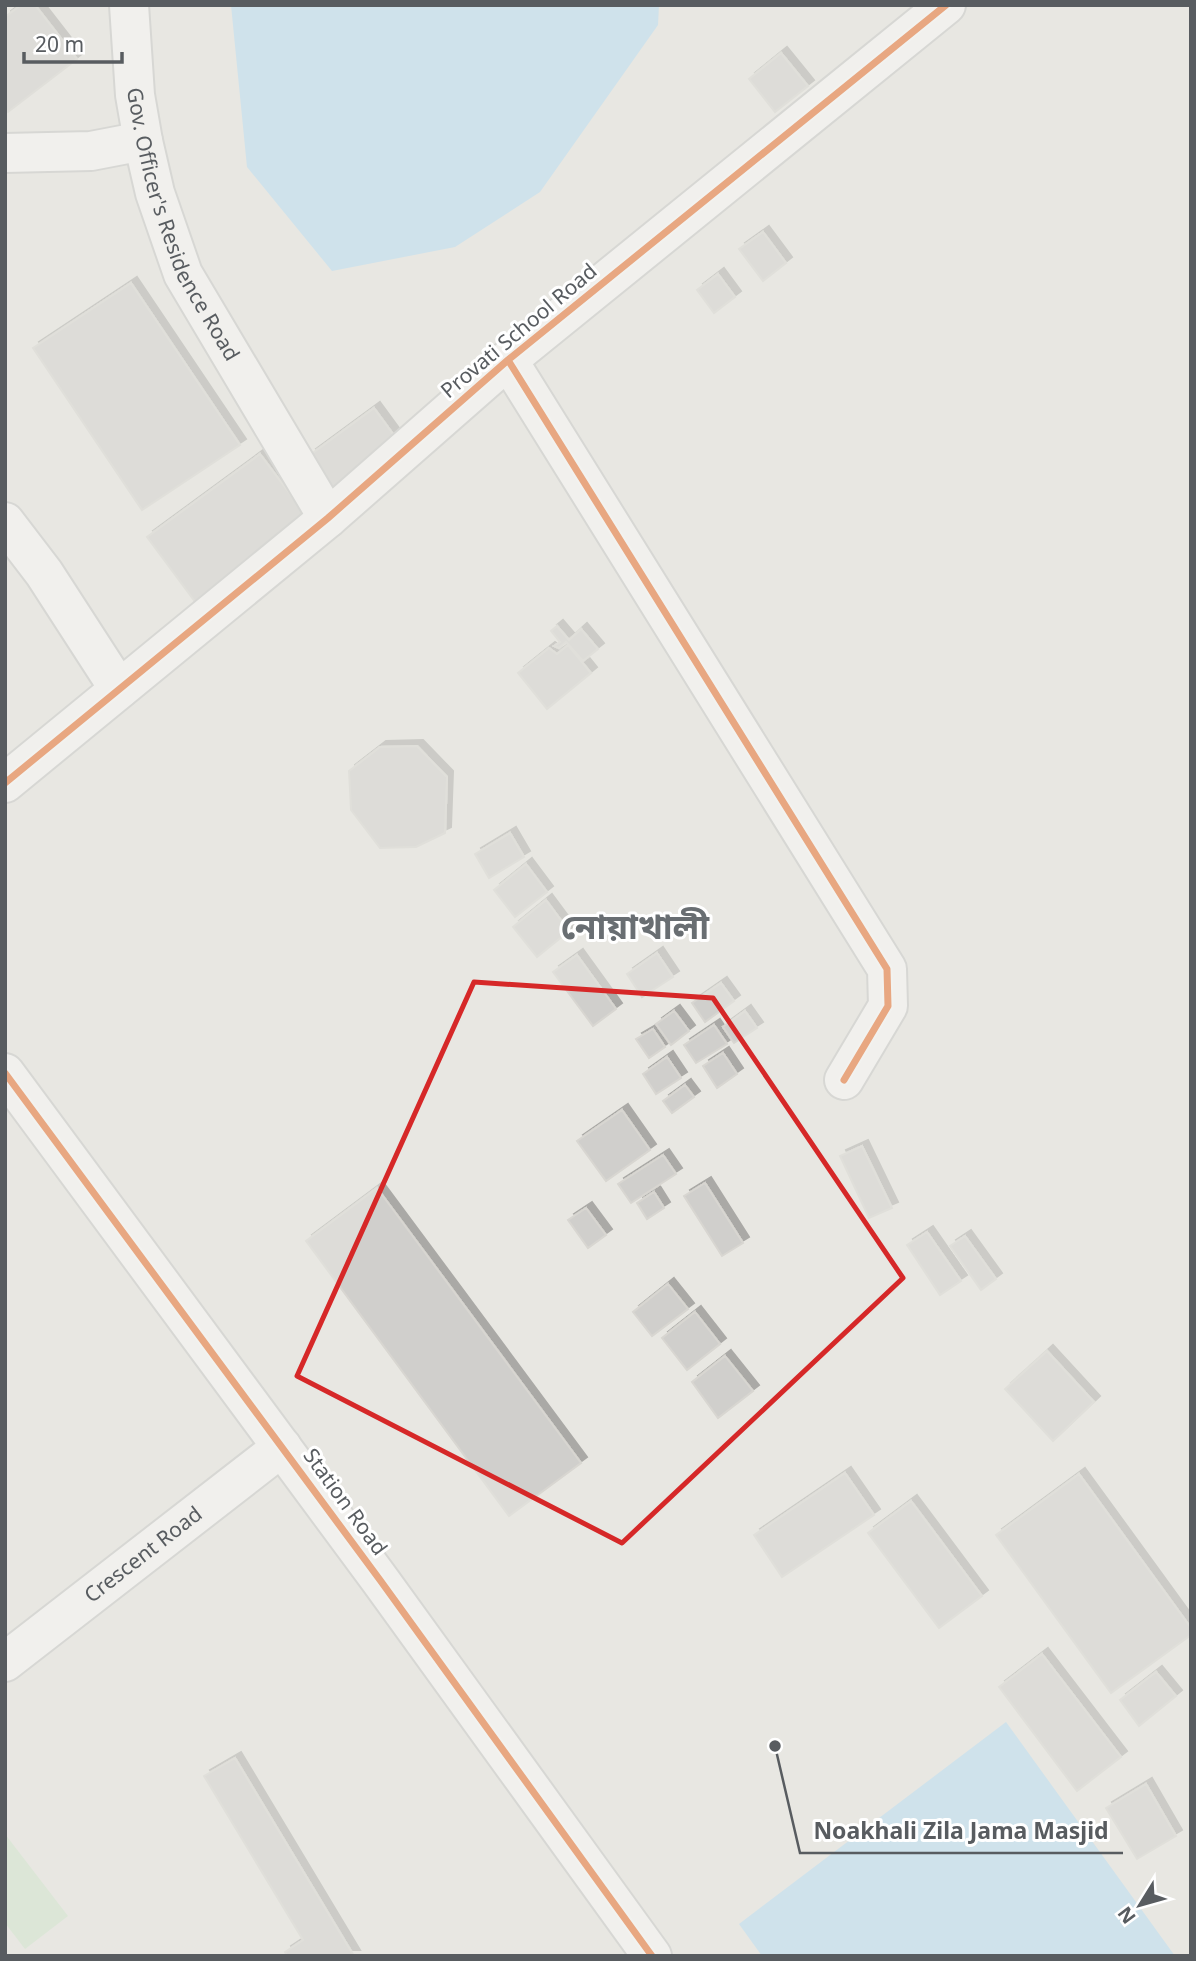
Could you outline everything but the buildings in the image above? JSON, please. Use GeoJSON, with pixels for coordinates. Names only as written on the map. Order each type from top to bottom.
{"type":"FeatureCollection","features":[{"type":"Feature","properties":{"kind":"street","name":"Gov. Officer's Residence Road"},"geometry":{"type":"LineString","coordinates":[[129,5],[135,95],[143,141],[155,193],[183,274],[328,518]]}},
{"type":"Feature","properties":{"kind":"street","name":"Provati School Road"},"geometry":{"type":"LineString","coordinates":[[5,783],[328,518],[508,360],[946,5]]}},
{"type":"Feature","properties":{"kind":"street"},"geometry":{"type":"LineString","coordinates":[[5,153],[91,151],[143,141]]}},
{"type":"Feature","properties":{"kind":"street"},"geometry":{"type":"LineString","coordinates":[[508,360],[887,969],[888,1006],[844,1080]]}},
{"type":"Feature","properties":{"kind":"street"},"geometry":{"type":"LineString","coordinates":[[5,522],[44,573],[119,689]]}},
{"type":"Feature","properties":{"kind":"street","name":"Station Road"},"geometry":{"type":"LineString","coordinates":[[5,1073],[282,1447],[652,1956]]}},
{"type":"Feature","properties":{"kind":"street","name":"Crescent Road"},"geometry":{"type":"LineString","coordinates":[[5,1662],[282,1447]]}},
{"type":"Feature","properties":{"kind":"highlighted area"},"geometry":{"type":"Polygon","coordinates":[[[474,982],[713,998],[903,1278],[622,1543],[297,1376],[474,982]]]}},
{"type":"Feature","properties":{"kind":"green space"},"geometry":{"type":"Polygon","coordinates":[[[5,1834],[68,1916],[25,1949],[5,1923],[5,1834]]]}},
{"type":"Feature","properties":{"kind":"water"},"geometry":{"type":"Polygon","coordinates":[[[231,5],[659,5],[658,25],[540,192],[455,247],[332,271],[247,167],[231,5]]]}},
{"type":"Feature","properties":{"kind":"water"},"geometry":{"type":"Polygon","coordinates":[[[1006,1722],[1175,1956],[762,1956],[739,1924],[1006,1722]]]}},
{"type":"Feature","properties":{"kind":"cycle path"},"geometry":{"type":"LineString","coordinates":[[5,783],[328,518],[508,360],[946,5]]}},
{"type":"Feature","properties":{"kind":"cycle path"},"geometry":{"type":"LineString","coordinates":[[508,360],[887,969],[888,1006],[844,1080]]}},
{"type":"Feature","properties":{"kind":"cycle path"},"geometry":{"type":"LineString","coordinates":[[5,1073],[380,1580],[652,1956]]}},
{"type":"Feature","properties":{"kind":"place","name":"Noakhali Zila Jama Masjid"},"geometry":{"type":"Point","coordinates":[775,1746]}},
{"type":"Feature","properties":{"kind":"district","name":"নোয়াখালী"},"geometry":{"type":"Point","coordinates":[635,927]}}]}
